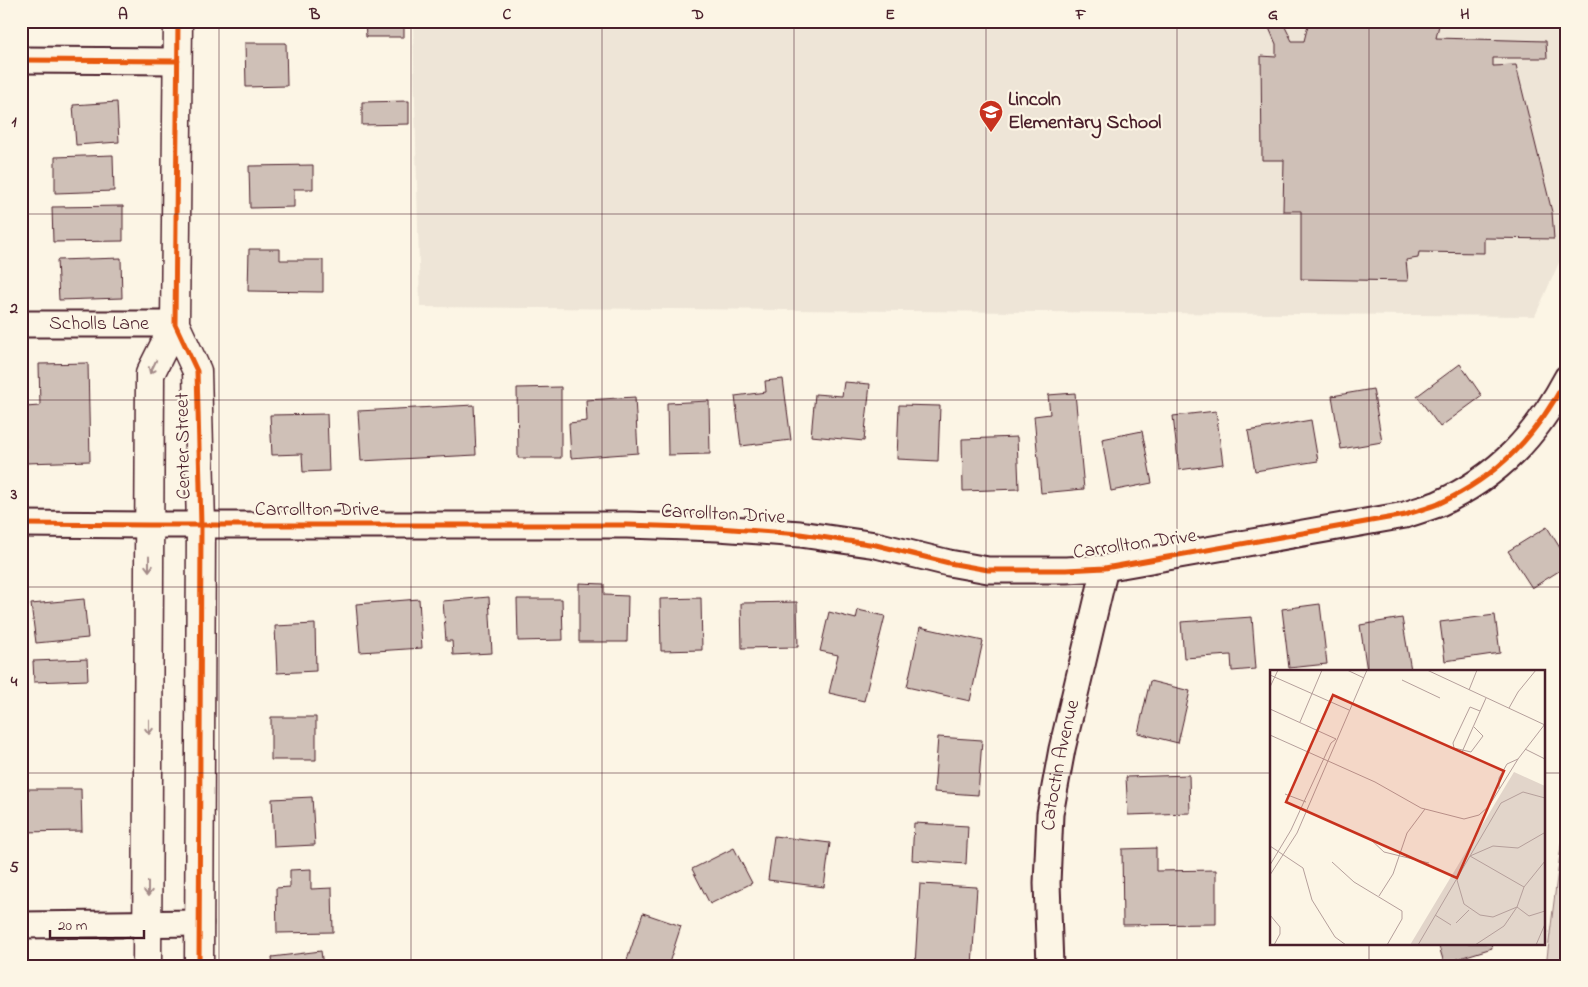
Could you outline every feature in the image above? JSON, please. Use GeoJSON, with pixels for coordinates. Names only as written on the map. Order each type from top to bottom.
{"type":"FeatureCollection","features":[{"type":"Feature","properties":{"kind":"street","name":"Center Street"},"geometry":{"type":"LineString","coordinates":[[178,21],[175,324],[197,371],[201,525],[199,966]]}},
{"type":"Feature","properties":{"kind":"street"},"geometry":{"type":"LineString","coordinates":[[21,60],[178,61]]}},
{"type":"Feature","properties":{"kind":"street","name":"Scholls Lane"},"geometry":{"type":"LineString","coordinates":[[21,324],[175,324]]}},
{"type":"Feature","properties":{"kind":"street","name":"Center Street"},"geometry":{"type":"LineString","coordinates":[[147,966],[150,374],[175,324]]}},
{"type":"Feature","properties":{"kind":"street","name":"Carrollton Drive"},"geometry":{"type":"LineString","coordinates":[[21,524],[627,525],[718,528],[800,534],[876,545],[949,563],[988,570],[1105,568],[1406,515],[1437,504],[1466,490],[1493,471],[1518,449],[1539,424],[1567,378]]}},
{"type":"Feature","properties":{"kind":"street","name":"Catoctin Avenue"},"geometry":{"type":"LineString","coordinates":[[1050,966],[1047,883],[1050,814],[1062,749],[1105,568]]}},
{"type":"Feature","properties":{"kind":"street"},"geometry":{"type":"LineString","coordinates":[[21,925],[200,922]]}},
{"type":"Feature","properties":{"kind":"shaded area","name":"Lincoln Elementary School"},"geometry":{"type":"Polygon","coordinates":[[[413,21],[1567,21],[1567,245],[1535,316],[420,307],[413,21]]]}},
{"type":"Feature","properties":{"kind":"shaded area"},"geometry":{"type":"Polygon","coordinates":[[[1567,798],[1567,966],[1546,966],[1564,821],[1567,798]]]}},
{"type":"Feature","properties":{"kind":"building"},"geometry":{"type":"Polygon","coordinates":[[[365,21],[404,21],[404,37],[366,37],[365,21]]]}},
{"type":"Feature","properties":{"kind":"building"},"geometry":{"type":"Polygon","coordinates":[[[1266,21],[1282,21],[1292,41],[1304,41],[1309,21],[1440,21],[1436,38],[1546,41],[1547,58],[1493,58],[1493,66],[1516,65],[1552,212],[1554,239],[1484,238],[1484,253],[1419,252],[1418,258],[1406,260],[1408,281],[1301,279],[1301,211],[1283,211],[1284,160],[1262,160],[1261,56],[1276,57],[1276,44],[1266,21]]]}},
{"type":"Feature","properties":{"kind":"building"},"geometry":{"type":"Polygon","coordinates":[[[245,43],[286,43],[287,86],[246,87],[245,43]]]}},
{"type":"Feature","properties":{"kind":"building"},"geometry":{"type":"Polygon","coordinates":[[[409,101],[409,124],[362,125],[362,102],[409,101]]]}},
{"type":"Feature","properties":{"kind":"building"},"geometry":{"type":"Polygon","coordinates":[[[117,102],[119,142],[76,145],[73,105],[117,102]]]}},
{"type":"Feature","properties":{"kind":"building"},"geometry":{"type":"Polygon","coordinates":[[[113,155],[114,191],[55,193],[55,157],[113,155]]]}},
{"type":"Feature","properties":{"kind":"building"},"geometry":{"type":"Polygon","coordinates":[[[313,165],[313,189],[294,189],[294,207],[250,208],[249,166],[313,165]]]}},
{"type":"Feature","properties":{"kind":"building"},"geometry":{"type":"Polygon","coordinates":[[[123,206],[123,241],[53,242],[52,207],[123,206]]]}},
{"type":"Feature","properties":{"kind":"building"},"geometry":{"type":"Polygon","coordinates":[[[249,249],[280,249],[280,260],[323,260],[323,292],[248,291],[249,249]]]}},
{"type":"Feature","properties":{"kind":"building"},"geometry":{"type":"Polygon","coordinates":[[[121,258],[122,298],[59,300],[57,260],[121,258]]]}},
{"type":"Feature","properties":{"kind":"building"},"geometry":{"type":"Polygon","coordinates":[[[88,363],[90,461],[26,463],[25,407],[40,406],[39,364],[88,363]]]}},
{"type":"Feature","properties":{"kind":"building"},"geometry":{"type":"Polygon","coordinates":[[[1460,364],[1482,396],[1440,427],[1417,396],[1460,364]]]}},
{"type":"Feature","properties":{"kind":"building"},"geometry":{"type":"Polygon","coordinates":[[[783,379],[791,440],[741,446],[735,396],[766,392],[765,381],[783,379]]]}},
{"type":"Feature","properties":{"kind":"building"},"geometry":{"type":"Polygon","coordinates":[[[844,382],[870,384],[864,441],[811,436],[815,394],[842,396],[844,382]]]}},
{"type":"Feature","properties":{"kind":"building"},"geometry":{"type":"Polygon","coordinates":[[[561,387],[561,458],[518,458],[517,388],[561,387]]]}},
{"type":"Feature","properties":{"kind":"building"},"geometry":{"type":"Polygon","coordinates":[[[1373,389],[1382,442],[1341,449],[1332,396],[1373,389]]]}},
{"type":"Feature","properties":{"kind":"building"},"geometry":{"type":"Polygon","coordinates":[[[1075,393],[1084,489],[1041,493],[1034,416],[1050,414],[1048,395],[1075,393]]]}},
{"type":"Feature","properties":{"kind":"building"},"geometry":{"type":"Polygon","coordinates":[[[635,397],[638,453],[571,458],[569,423],[587,421],[586,400],[635,397]]]}},
{"type":"Feature","properties":{"kind":"building"},"geometry":{"type":"Polygon","coordinates":[[[709,401],[710,454],[668,455],[667,403],[709,401]]]}},
{"type":"Feature","properties":{"kind":"building"},"geometry":{"type":"Polygon","coordinates":[[[474,405],[476,455],[361,461],[358,411],[474,405]]]}},
{"type":"Feature","properties":{"kind":"building"},"geometry":{"type":"Polygon","coordinates":[[[899,405],[940,406],[938,461],[897,459],[899,405]]]}},
{"type":"Feature","properties":{"kind":"building"},"geometry":{"type":"Polygon","coordinates":[[[1216,411],[1223,464],[1179,470],[1173,416],[1216,411]]]}},
{"type":"Feature","properties":{"kind":"building"},"geometry":{"type":"Polygon","coordinates":[[[327,414],[329,471],[303,472],[302,454],[272,455],[270,415],[327,414]]]}},
{"type":"Feature","properties":{"kind":"building"},"geometry":{"type":"Polygon","coordinates":[[[1311,420],[1318,461],[1255,471],[1248,431],[1311,420]]]}},
{"type":"Feature","properties":{"kind":"building"},"geometry":{"type":"Polygon","coordinates":[[[1142,431],[1152,483],[1111,491],[1102,439],[1142,431]]]}},
{"type":"Feature","properties":{"kind":"building"},"geometry":{"type":"Polygon","coordinates":[[[1017,437],[1019,489],[963,491],[962,439],[1017,437]]]}},
{"type":"Feature","properties":{"kind":"building"},"geometry":{"type":"Polygon","coordinates":[[[1547,527],[1567,559],[1567,566],[1532,588],[1508,551],[1547,527]]]}},
{"type":"Feature","properties":{"kind":"building"},"geometry":{"type":"Polygon","coordinates":[[[579,583],[604,584],[604,595],[628,596],[627,642],[579,642],[579,583]]]}},
{"type":"Feature","properties":{"kind":"building"},"geometry":{"type":"Polygon","coordinates":[[[489,597],[492,653],[453,655],[452,641],[446,641],[443,601],[489,597]]]}},
{"type":"Feature","properties":{"kind":"building"},"geometry":{"type":"Polygon","coordinates":[[[701,598],[702,650],[661,651],[660,599],[701,598]]]}},
{"type":"Feature","properties":{"kind":"building"},"geometry":{"type":"Polygon","coordinates":[[[84,599],[88,638],[36,643],[31,604],[84,599]]]}},
{"type":"Feature","properties":{"kind":"building"},"geometry":{"type":"Polygon","coordinates":[[[419,599],[422,648],[360,652],[356,604],[419,599]]]}},
{"type":"Feature","properties":{"kind":"building"},"geometry":{"type":"Polygon","coordinates":[[[517,599],[562,599],[563,640],[518,641],[517,599]]]}},
{"type":"Feature","properties":{"kind":"building"},"geometry":{"type":"Polygon","coordinates":[[[797,602],[798,647],[742,648],[741,603],[797,602]]]}},
{"type":"Feature","properties":{"kind":"building"},"geometry":{"type":"Polygon","coordinates":[[[1320,604],[1327,664],[1289,668],[1282,609],[1320,604]]]}},
{"type":"Feature","properties":{"kind":"building"},"geometry":{"type":"Polygon","coordinates":[[[858,610],[885,616],[864,701],[829,693],[838,655],[820,651],[829,612],[856,619],[858,610]]]}},
{"type":"Feature","properties":{"kind":"building"},"geometry":{"type":"Polygon","coordinates":[[[1495,615],[1500,653],[1445,661],[1440,622],[1495,615]]]}},
{"type":"Feature","properties":{"kind":"building"},"geometry":{"type":"Polygon","coordinates":[[[1252,617],[1256,669],[1232,671],[1231,655],[1184,658],[1181,622],[1252,617]]]}},
{"type":"Feature","properties":{"kind":"building"},"geometry":{"type":"Polygon","coordinates":[[[1402,618],[1411,670],[1367,670],[1360,625],[1402,618]]]}},
{"type":"Feature","properties":{"kind":"building"},"geometry":{"type":"Polygon","coordinates":[[[315,624],[316,671],[277,673],[275,626],[315,624]]]}},
{"type":"Feature","properties":{"kind":"building"},"geometry":{"type":"Polygon","coordinates":[[[920,627],[983,641],[970,701],[907,687],[920,627]]]}},
{"type":"Feature","properties":{"kind":"building"},"geometry":{"type":"Polygon","coordinates":[[[87,659],[88,680],[34,682],[33,661],[87,659]]]}},
{"type":"Feature","properties":{"kind":"building"},"geometry":{"type":"Polygon","coordinates":[[[1150,681],[1190,691],[1178,743],[1138,733],[1150,681]]]}},
{"type":"Feature","properties":{"kind":"building"},"geometry":{"type":"Polygon","coordinates":[[[271,717],[316,717],[316,760],[271,760],[271,717]]]}},
{"type":"Feature","properties":{"kind":"building"},"geometry":{"type":"Polygon","coordinates":[[[938,737],[982,740],[978,795],[934,792],[938,737]]]}},
{"type":"Feature","properties":{"kind":"building"},"geometry":{"type":"Polygon","coordinates":[[[1189,775],[1190,813],[1128,815],[1126,777],[1189,775]]]}},
{"type":"Feature","properties":{"kind":"building"},"geometry":{"type":"Polygon","coordinates":[[[21,789],[81,789],[82,831],[21,832],[21,789]]]}},
{"type":"Feature","properties":{"kind":"building"},"geometry":{"type":"Polygon","coordinates":[[[312,797],[315,845],[274,847],[272,799],[312,797]]]}},
{"type":"Feature","properties":{"kind":"building"},"geometry":{"type":"Polygon","coordinates":[[[914,823],[968,826],[966,864],[912,860],[914,823]]]}},
{"type":"Feature","properties":{"kind":"building"},"geometry":{"type":"Polygon","coordinates":[[[774,836],[830,843],[824,887],[768,880],[774,836]]]}},
{"type":"Feature","properties":{"kind":"building"},"geometry":{"type":"Polygon","coordinates":[[[734,848],[752,883],[710,904],[692,869],[734,848]]]}},
{"type":"Feature","properties":{"kind":"building"},"geometry":{"type":"Polygon","coordinates":[[[1156,848],[1156,871],[1216,870],[1216,924],[1123,925],[1122,849],[1156,848]]]}},
{"type":"Feature","properties":{"kind":"building"},"geometry":{"type":"Polygon","coordinates":[[[311,869],[311,889],[332,888],[333,932],[277,933],[276,888],[290,887],[290,870],[311,869]]]}},
{"type":"Feature","properties":{"kind":"building"},"geometry":{"type":"Polygon","coordinates":[[[920,884],[977,887],[972,966],[915,964],[920,884]]]}},
{"type":"Feature","properties":{"kind":"building"},"geometry":{"type":"Polygon","coordinates":[[[643,913],[681,926],[668,966],[625,966],[643,913]]]}},
{"type":"Feature","properties":{"kind":"building"},"geometry":{"type":"Polygon","coordinates":[[[1438,944],[1491,944],[1492,948],[1444,963],[1438,944]]]}},
{"type":"Feature","properties":{"kind":"building"},"geometry":{"type":"Polygon","coordinates":[[[321,951],[323,966],[273,966],[272,957],[321,951]]]}},
{"type":"Feature","properties":{"kind":"cycle path"},"geometry":{"type":"LineString","coordinates":[[178,21],[175,324],[197,371],[201,525],[199,966]]}},
{"type":"Feature","properties":{"kind":"cycle path"},"geometry":{"type":"LineString","coordinates":[[21,60],[178,61]]}},
{"type":"Feature","properties":{"kind":"cycle path"},"geometry":{"type":"LineString","coordinates":[[21,524],[627,525],[718,528],[800,534],[876,545],[949,563],[988,570],[1105,568],[1405,515],[1438,504],[1480,481],[1514,452],[1542,418],[1567,378]]}},
{"type":"Feature","properties":{"kind":"place","name":"Lincoln Elementary School"},"geometry":{"type":"Point","coordinates":[991,133]}}]}
